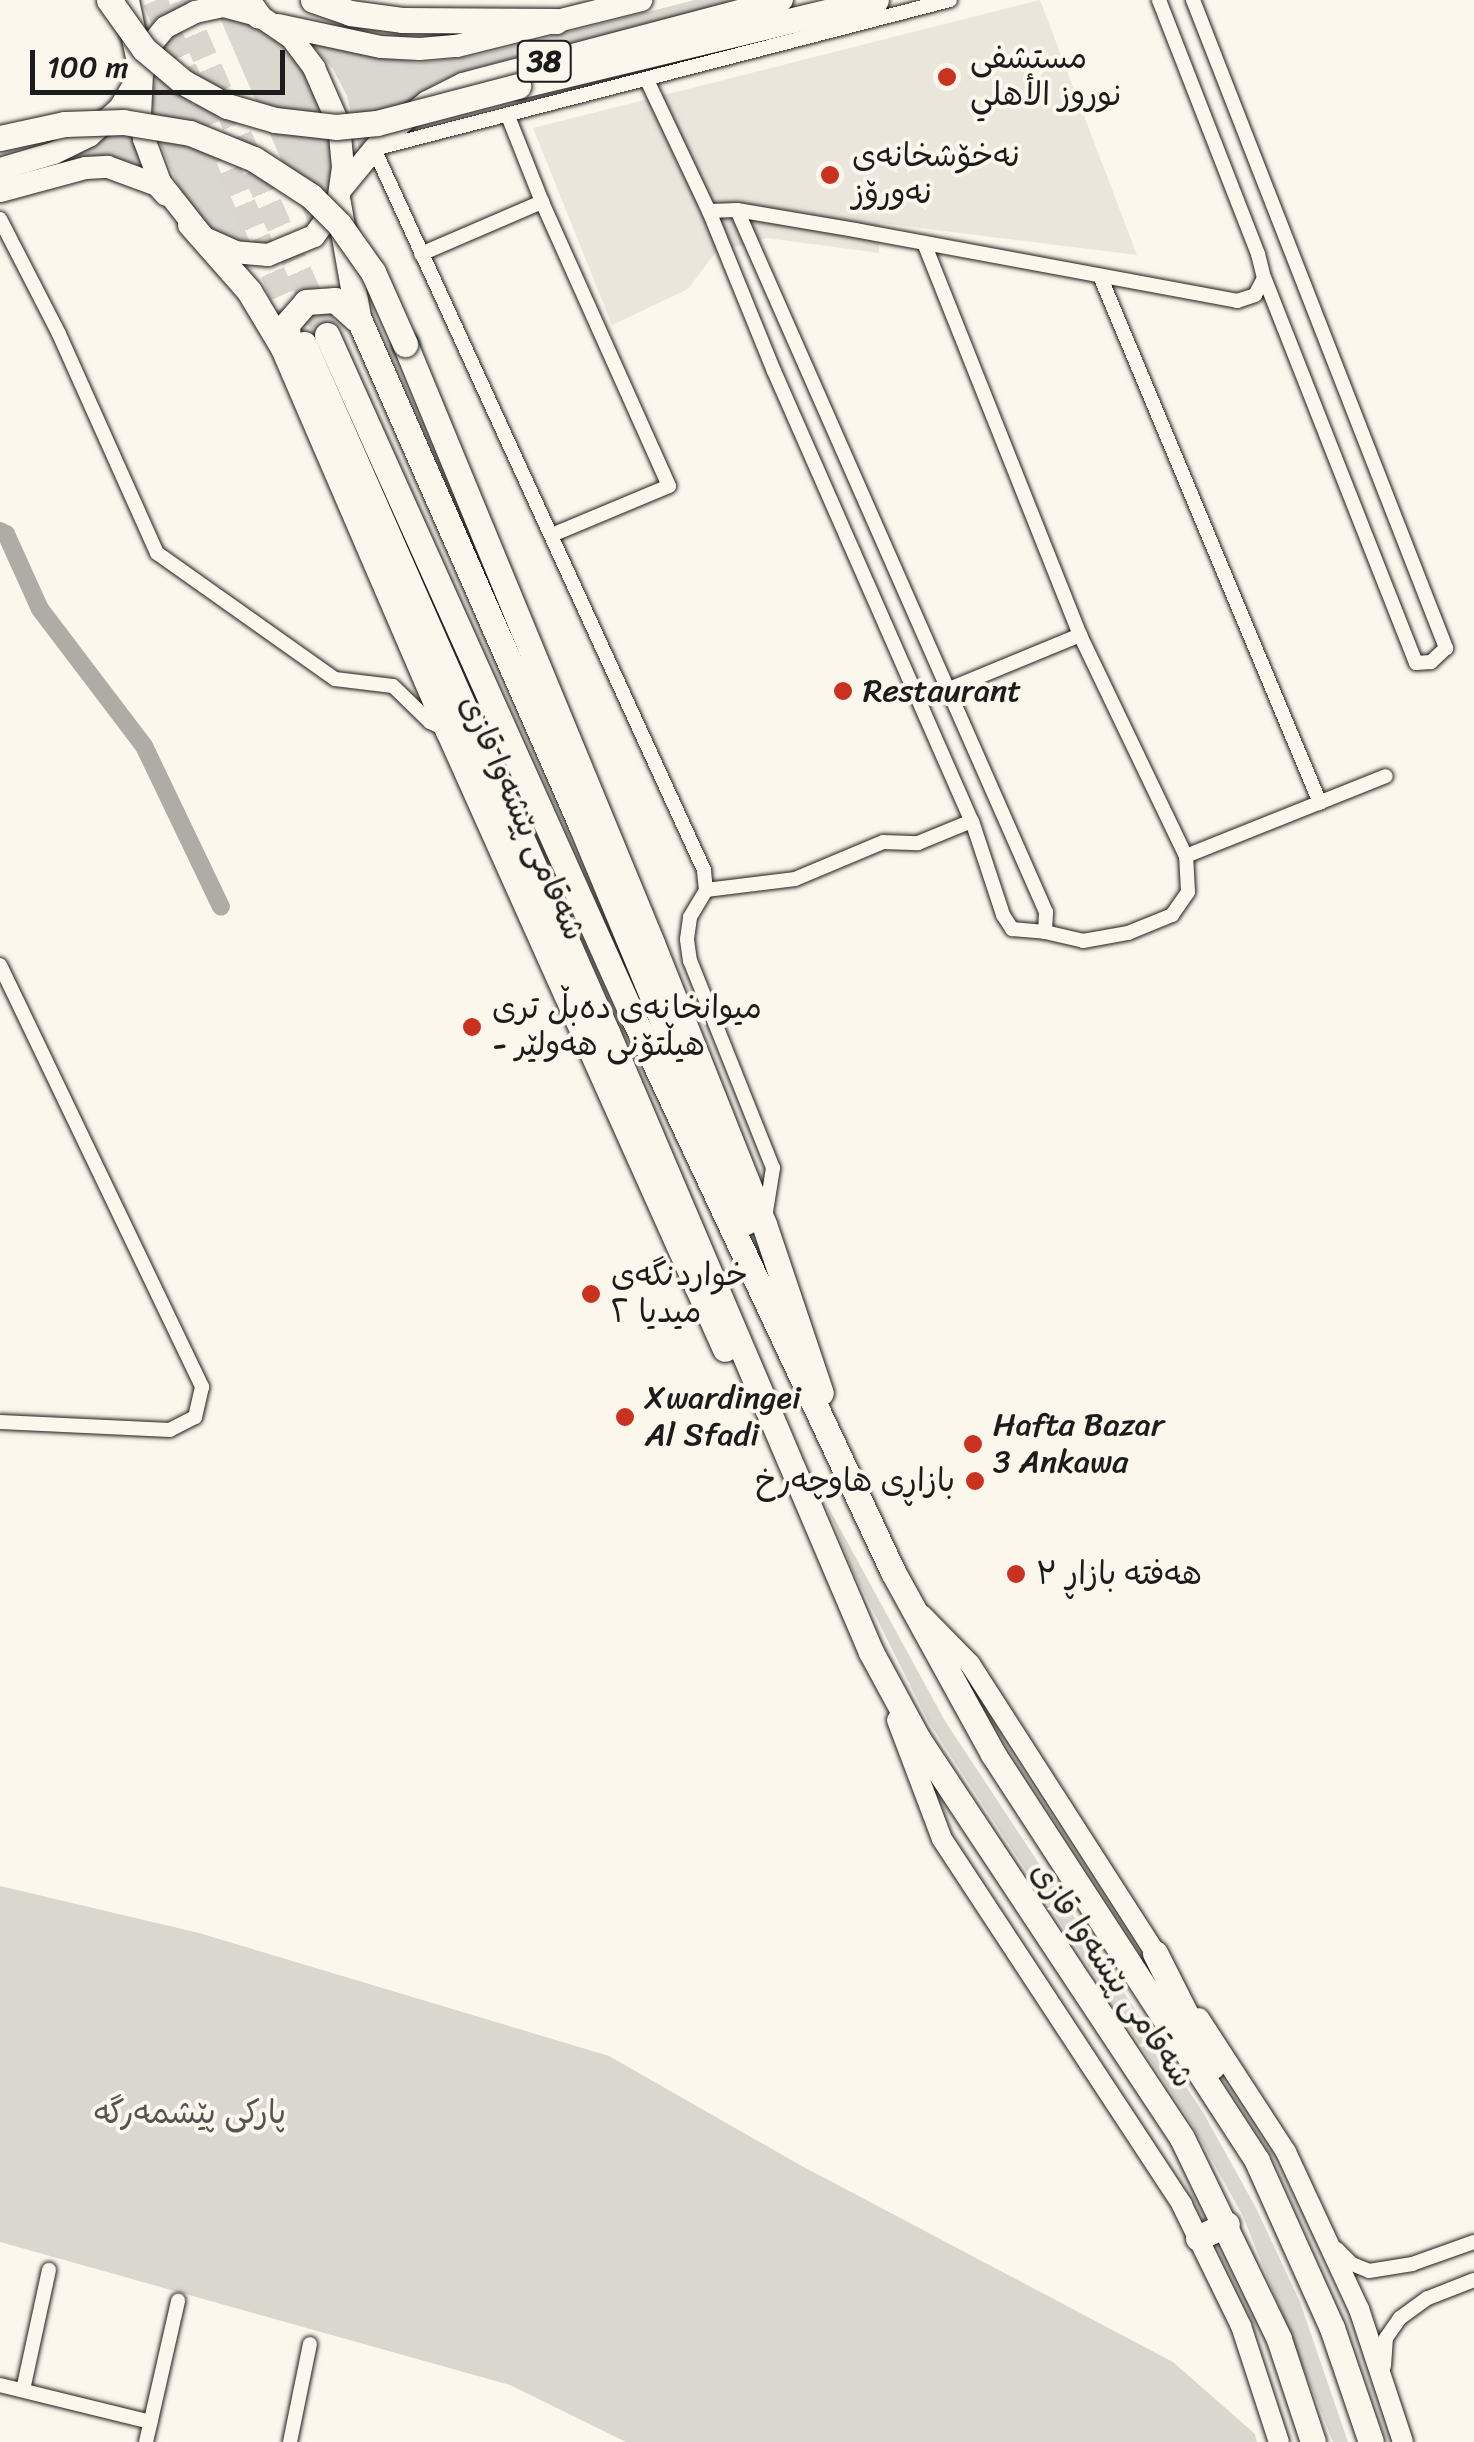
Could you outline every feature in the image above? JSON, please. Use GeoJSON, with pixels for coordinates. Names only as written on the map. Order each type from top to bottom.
{"type":"FeatureCollection","features":[{"type":"Feature","properties":{"kind":"highway"},"geometry":{"type":"LineString","coordinates":[[109,0],[144,49],[183,82],[227,106],[316,126],[377,123],[876,0]]}},
{"type":"Feature","properties":{"kind":"highway","name":"شەقامی پێشەوا قازی"},"geometry":{"type":"LineString","coordinates":[[126,0],[141,72]]}},
{"type":"Feature","properties":{"kind":"highway"},"geometry":{"type":"LineString","coordinates":[[313,0],[350,13],[402,20],[549,10]]}},
{"type":"Feature","properties":{"kind":"highway"},"geometry":{"type":"LineString","coordinates":[[0,138],[64,124],[123,122],[190,134],[254,159],[311,196],[351,240],[382,290],[405,344],[764,1224],[824,1403]]}},
{"type":"Feature","properties":{"kind":"highway","name":"شەقامی پێشەوا قازی"},"geometry":{"type":"LineString","coordinates":[[340,196],[349,287],[364,332],[580,823],[896,1578]]}},
{"type":"Feature","properties":{"kind":"highway","name":"شەقامی پێشەوا قازی"},"geometry":{"type":"LineString","coordinates":[[183,214],[258,304],[296,376],[448,730],[702,1300],[777,1460],[830,1558]]}},
{"type":"Feature","properties":{"kind":"highway"},"geometry":{"type":"LineString","coordinates":[[296,376],[285,336],[289,318],[300,304],[317,298],[334,300],[350,310],[364,332]]}},
{"type":"Feature","properties":{"kind":"highway","name":"شەقامی پێشەوا قازی"},"geometry":{"type":"LineString","coordinates":[[1314,2442],[1280,2339],[1182,2138],[918,1739],[872,1652],[315,340],[896,1578],[993,1754],[1123,1928],[1257,2161],[1332,2328],[1371,2442]]}},
{"type":"Feature","properties":{"kind":"highway"},"geometry":{"type":"LineString","coordinates":[[1155,1954],[1257,2161]]}},
{"type":"Feature","properties":{"kind":"highway"},"geometry":{"type":"LineString","coordinates":[[1198,2238],[1227,2224]]}},
{"type":"Feature","properties":{"kind":"main road","name":"38"},"geometry":{"type":"LineString","coordinates":[[141,72],[150,43],[181,19],[224,6],[382,47],[420,49],[456,46],[549,10],[641,0]]}},
{"type":"Feature","properties":{"kind":"main road","name":"38"},"geometry":{"type":"LineString","coordinates":[[183,214],[221,247],[268,256],[314,236],[374,149],[427,102],[463,84],[782,0]]}},
{"type":"Feature","properties":{"kind":"main road","name":"شەقامی پێشەوا قازی"},"geometry":{"type":"LineString","coordinates":[[260,13],[304,52],[329,100],[338,125],[340,196]]}},
{"type":"Feature","properties":{"kind":"main road"},"geometry":{"type":"LineString","coordinates":[[0,170],[54,154],[89,136],[120,108],[141,72]]}},
{"type":"Feature","properties":{"kind":"main road","name":"شەقامی پێشەوا قازی"},"geometry":{"type":"LineString","coordinates":[[141,72],[144,140],[160,182],[183,214]]}},
{"type":"Feature","properties":{"kind":"main road"},"geometry":{"type":"LineString","coordinates":[[0,190],[86,168],[108,167],[157,185],[183,214]]}},
{"type":"Feature","properties":{"kind":"main road"},"geometry":{"type":"LineString","coordinates":[[872,1652],[942,1839],[1182,2205],[1241,2326],[1279,2442]]}},
{"type":"Feature","properties":{"kind":"main road"},"geometry":{"type":"LineString","coordinates":[[1123,1928],[1155,1954],[1270,2124],[1359,2309],[1400,2434]]}},
{"type":"Feature","properties":{"kind":"street"},"geometry":{"type":"LineString","coordinates":[[764,1224],[774,1183],[773,1168],[690,961],[690,916],[706,890],[696,852],[374,149],[950,0]]}},
{"type":"Feature","properties":{"kind":"street"},"geometry":{"type":"LineString","coordinates":[[1159,0],[1416,664],[1431,662],[1446,648],[1193,0]]}},
{"type":"Feature","properties":{"kind":"street"},"geometry":{"type":"LineString","coordinates":[[647,80],[709,210],[774,371],[972,821],[1003,914],[1012,929],[1084,941],[1128,934],[1172,915],[1188,892],[1186,856],[1080,635],[924,242]]}},
{"type":"Feature","properties":{"kind":"street"},"geometry":{"type":"LineString","coordinates":[[508,116],[542,202],[669,486],[552,535]]}},
{"type":"Feature","properties":{"kind":"street"},"geometry":{"type":"LineString","coordinates":[[421,254],[542,202]]}},
{"type":"Feature","properties":{"kind":"street"},"geometry":{"type":"LineString","coordinates":[[709,210],[737,210],[924,242],[1236,301],[1255,295],[1264,278]]}},
{"type":"Feature","properties":{"kind":"street"},"geometry":{"type":"LineString","coordinates":[[737,210],[1046,912],[1045,932]]}},
{"type":"Feature","properties":{"kind":"street"},"geometry":{"type":"LineString","coordinates":[[0,219],[60,334],[157,553],[335,679],[393,686],[430,722],[448,730]]}},
{"type":"Feature","properties":{"kind":"street"},"geometry":{"type":"LineString","coordinates":[[1100,276],[1320,803]]}},
{"type":"Feature","properties":{"kind":"street"},"geometry":{"type":"LineString","coordinates":[[948,689],[1080,635]]}},
{"type":"Feature","properties":{"kind":"street"},"geometry":{"type":"LineString","coordinates":[[1186,856],[1386,776]]}},
{"type":"Feature","properties":{"kind":"street"},"geometry":{"type":"LineString","coordinates":[[706,890],[795,879],[883,842],[918,843],[972,821]]}},
{"type":"Feature","properties":{"kind":"street"},"geometry":{"type":"LineString","coordinates":[[0,965],[202,1387],[195,1417],[170,1430],[0,1422]]}},
{"type":"Feature","properties":{"kind":"street"},"geometry":{"type":"LineString","coordinates":[[1322,2228],[1352,2264],[1370,2271],[1412,2264],[1474,2242]]}},
{"type":"Feature","properties":{"kind":"street"},"geometry":{"type":"LineString","coordinates":[[23,2390],[49,2270]]}},
{"type":"Feature","properties":{"kind":"street"},"geometry":{"type":"LineString","coordinates":[[1400,2434],[1384,2367],[1386,2338],[1411,2308],[1474,2280]]}},
{"type":"Feature","properties":{"kind":"street"},"geometry":{"type":"LineString","coordinates":[[146,2442],[178,2301]]}},
{"type":"Feature","properties":{"kind":"street"},"geometry":{"type":"LineString","coordinates":[[290,2442],[310,2344]]}},
{"type":"Feature","properties":{"kind":"street"},"geometry":{"type":"LineString","coordinates":[[0,2385],[150,2422]]}},
{"type":"Feature","properties":{"kind":"shaded area","name":"نەخۆشخانەی نەورۆز"},"geometry":{"type":"Polygon","coordinates":[[[1040,0],[1137,255],[880,223],[879,253],[767,238],[715,253],[688,289],[612,325],[533,128],[1040,0]]]}},
{"type":"Feature","properties":{"kind":"green space"},"geometry":{"type":"Polygon","coordinates":[[[695,0],[740,0],[468,70],[437,83],[410,101],[361,156],[347,96],[333,69],[310,42],[418,63],[474,56],[695,0]]]}},
{"type":"Feature","properties":{"kind":"green space"},"geometry":{"type":"Polygon","coordinates":[[[220,18],[243,19],[285,47],[305,73],[322,109],[331,140],[334,189],[311,229],[220,18]]]}},
{"type":"Feature","properties":{"kind":"green space"},"geometry":{"type":"Polygon","coordinates":[[[168,46],[251,245],[227,241],[205,223],[184,197],[169,165],[157,135],[152,103],[158,63],[168,46]]]}},
{"type":"Feature","properties":{"kind":"green space"},"geometry":{"type":"Polygon","coordinates":[[[127,108],[141,167],[125,162],[68,162],[111,130],[127,108]]]}},
{"type":"Feature","properties":{"kind":"green space"},"geometry":{"type":"Polygon","coordinates":[[[826,1503],[945,1721],[1204,2114],[1255,2206],[1300,2302],[1348,2442],[1333,2442],[1243,2216],[1190,2121],[928,1721],[853,1571],[826,1503]]]}},
{"type":"Feature","properties":{"kind":"green space","name":"پارکی پێشمەرگە"},"geometry":{"type":"Polygon","coordinates":[[[0,1886],[199,1933],[609,2056],[800,2165],[1173,2362],[1255,2434],[1257,2442],[626,2442],[510,2385],[0,2242],[0,1886]]]}},
{"type":"Feature","properties":{"kind":"waterway"},"geometry":{"type":"LineString","coordinates":[[0,531],[6,534],[40,609],[144,746],[221,907]]}},
{"type":"Feature","properties":{"kind":"tunnel"},"geometry":{"type":"LineString","coordinates":[[155,0],[300,335]]}},
{"type":"Feature","properties":{"kind":"tunnel"},"geometry":{"type":"LineString","coordinates":[[180,0],[327,335]]}},
{"type":"Feature","properties":{"kind":"place","name":"مستشفى نوروز الأهلي"},"geometry":{"type":"Point","coordinates":[947,77]}},
{"type":"Feature","properties":{"kind":"place","name":"نەخۆشخانەی نەورۆز"},"geometry":{"type":"Point","coordinates":[830,175]}},
{"type":"Feature","properties":{"kind":"place","name":"Restaurant"},"geometry":{"type":"Point","coordinates":[843,691]}},
{"type":"Feature","properties":{"kind":"place","name":"میوانخانەی دەبڵ تری - هیڵتۆنی هەولێر"},"geometry":{"type":"Point","coordinates":[472,1027]}},
{"type":"Feature","properties":{"kind":"place","name":"خواردنگەی میدیا ٢"},"geometry":{"type":"Point","coordinates":[591,1294]}},
{"type":"Feature","properties":{"kind":"place","name":"Xwardingei Al Sfadi"},"geometry":{"type":"Point","coordinates":[625,1417]}},
{"type":"Feature","properties":{"kind":"place","name":"Hafta Bazar 3 Ankawa"},"geometry":{"type":"Point","coordinates":[973,1444]}},
{"type":"Feature","properties":{"kind":"place","name":"بازاڕی هاوچەرخ"},"geometry":{"type":"Point","coordinates":[975,1481]}},
{"type":"Feature","properties":{"kind":"place","name":"هەفتە بازاڕ ٣"},"geometry":{"type":"Point","coordinates":[1016,1574]}}]}
